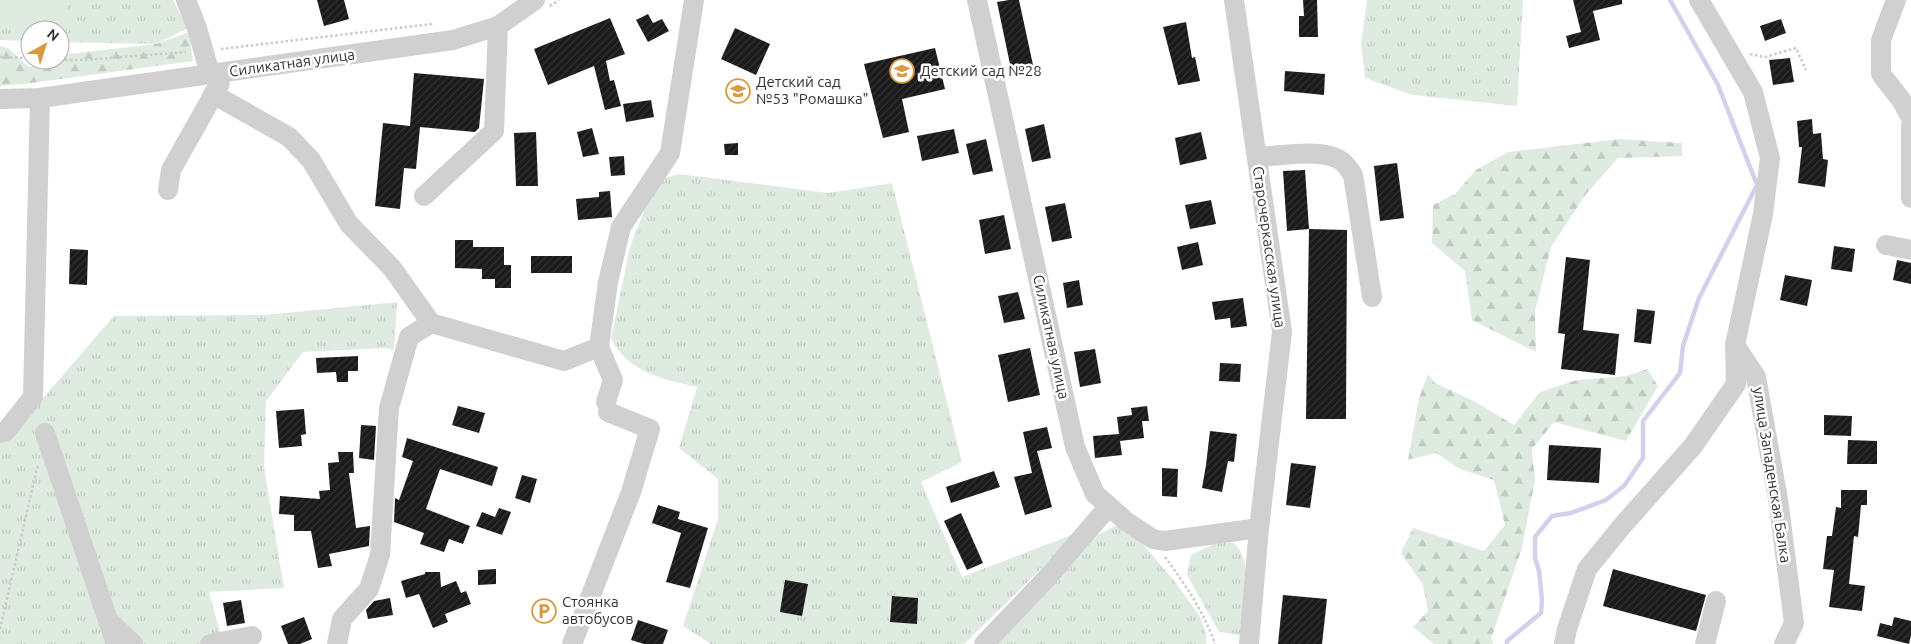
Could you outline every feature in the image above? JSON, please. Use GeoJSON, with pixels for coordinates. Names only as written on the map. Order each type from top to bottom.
{"type":"FeatureCollection","features":[{"type":"Feature","properties":{"kind":"street"},"geometry":{"type":"LineString","coordinates":[[186,0],[203,50],[217,80],[289,138],[311,160],[349,224],[392,268],[431,323],[564,361],[599,347]]}},
{"type":"Feature","properties":{"kind":"street","name":"Силикатная улица"},"geometry":{"type":"LineString","coordinates":[[0,99],[40,98],[217,80],[453,40],[498,26],[535,0]]}},
{"type":"Feature","properties":{"kind":"street"},"geometry":{"type":"LineString","coordinates":[[572,644],[631,492],[650,428],[607,407],[613,380],[599,347],[608,282],[621,227],[670,153],[694,0]]}},
{"type":"Feature","properties":{"kind":"street","name":"Силикатная улица"},"geometry":{"type":"LineString","coordinates":[[977,0],[1075,447],[1095,494],[1127,522],[1153,539]]}},
{"type":"Feature","properties":{"kind":"street","name":"Старочеркасская улица"},"geometry":{"type":"LineString","coordinates":[[1234,0],[1282,332],[1259,528],[1248,644]]}},
{"type":"Feature","properties":{"kind":"street"},"geometry":{"type":"LineString","coordinates":[[1564,644],[1567,629],[1587,569],[1693,446],[1736,384],[1735,345],[1763,214],[1770,158],[1753,92],[1699,0]]}},
{"type":"Feature","properties":{"kind":"street"},"geometry":{"type":"LineString","coordinates":[[1896,0],[1881,40],[1882,74],[1902,101],[1911,118]]}},
{"type":"Feature","properties":{"kind":"street"},"geometry":{"type":"LineString","coordinates":[[424,196],[494,132],[498,26]]}},
{"type":"Feature","properties":{"kind":"street"},"geometry":{"type":"LineString","coordinates":[[168,190],[171,170],[217,80]]}},
{"type":"Feature","properties":{"kind":"street"},"geometry":{"type":"LineString","coordinates":[[0,433],[6,431],[33,396],[40,98]]}},
{"type":"Feature","properties":{"kind":"street"},"geometry":{"type":"LineString","coordinates":[[1911,126],[1911,198]]}},
{"type":"Feature","properties":{"kind":"street"},"geometry":{"type":"LineString","coordinates":[[1257,157],[1318,154],[1336,158],[1346,165],[1353,175],[1372,297]]}},
{"type":"Feature","properties":{"kind":"street"},"geometry":{"type":"LineString","coordinates":[[1886,245],[1911,250]]}},
{"type":"Feature","properties":{"kind":"street"},"geometry":{"type":"LineString","coordinates":[[337,644],[342,619],[369,589],[380,555],[389,408],[409,336],[431,323]]}},
{"type":"Feature","properties":{"kind":"street","name":"улица Западенская Балка"},"geometry":{"type":"LineString","coordinates":[[1735,345],[1756,377],[1778,499],[1794,623],[1784,644]]}},
{"type":"Feature","properties":{"kind":"street"},"geometry":{"type":"LineString","coordinates":[[46,433],[116,644]]}},
{"type":"Feature","properties":{"kind":"street"},"geometry":{"type":"LineString","coordinates":[[984,644],[1048,577],[1109,506]]}},
{"type":"Feature","properties":{"kind":"street"},"geometry":{"type":"LineString","coordinates":[[1153,539],[1165,540],[1259,528]]}},
{"type":"Feature","properties":{"kind":"street"},"geometry":{"type":"LineString","coordinates":[[1704,644],[1716,601]]}},
{"type":"Feature","properties":{"kind":"street"},"geometry":{"type":"LineString","coordinates":[[107,619],[133,644]]}},
{"type":"Feature","properties":{"kind":"street"},"geometry":{"type":"LineString","coordinates":[[210,644],[252,636]]}},
{"type":"Feature","properties":{"kind":"path"},"geometry":{"type":"LineString","coordinates":[[70,60],[203,50],[437,24]]}},
{"type":"Feature","properties":{"kind":"path"},"geometry":{"type":"LineString","coordinates":[[1742,52],[1765,57],[1796,48],[1806,70]]}},
{"type":"Feature","properties":{"kind":"path"},"geometry":{"type":"LineString","coordinates":[[0,57],[20,58]]}},
{"type":"Feature","properties":{"kind":"path"},"geometry":{"type":"LineString","coordinates":[[0,629],[39,459]]}},
{"type":"Feature","properties":{"kind":"path"},"geometry":{"type":"LineString","coordinates":[[1153,539],[1208,624],[1215,644]]}},
{"type":"Feature","properties":{"kind":"green space"},"geometry":{"type":"Polygon","coordinates":[[[0,0],[173,0],[188,28],[156,44],[70,42],[70,20],[20,20],[20,41],[0,40],[0,0]]]}},
{"type":"Feature","properties":{"kind":"green space"},"geometry":{"type":"Polygon","coordinates":[[[0,0],[67,0],[67,20],[0,22],[0,0]]]}},
{"type":"Feature","properties":{"kind":"green space"},"geometry":{"type":"Polygon","coordinates":[[[1367,0],[1523,0],[1517,106],[1412,95],[1365,78],[1361,44],[1367,0]]]}},
{"type":"Feature","properties":{"kind":"green space"},"geometry":{"type":"Polygon","coordinates":[[[189,32],[193,61],[0,86],[0,46],[8,48],[20,59],[20,70],[70,70],[70,54],[156,44],[189,32]]]}},
{"type":"Feature","properties":{"kind":"green space"},"geometry":{"type":"Polygon","coordinates":[[[1619,139],[1682,143],[1682,156],[1618,158],[1586,194],[1551,247],[1535,311],[1536,352],[1472,320],[1465,271],[1432,243],[1433,205],[1455,194],[1476,170],[1508,152],[1619,139]]]}},
{"type":"Feature","properties":{"kind":"green space"},"geometry":{"type":"Polygon","coordinates":[[[679,174],[828,193],[892,183],[962,462],[921,482],[962,577],[1079,532],[964,644],[711,644],[683,626],[718,519],[718,479],[679,448],[697,387],[648,373],[637,367],[627,360],[611,339],[630,247],[649,198],[664,178],[679,174]]]}},
{"type":"Feature","properties":{"kind":"green space"},"geometry":{"type":"Polygon","coordinates":[[[397,302],[394,350],[386,348],[303,352],[266,401],[264,467],[284,588],[209,592],[223,644],[0,644],[0,439],[11,435],[114,316],[265,315],[397,302]]]}},
{"type":"Feature","properties":{"kind":"green space"},"geometry":{"type":"Polygon","coordinates":[[[1647,369],[1658,386],[1626,441],[1554,422],[1532,449],[1535,480],[1522,548],[1491,639],[1494,644],[1434,644],[1413,627],[1428,611],[1423,585],[1401,553],[1413,528],[1484,551],[1505,525],[1494,480],[1460,469],[1436,453],[1408,460],[1419,398],[1428,374],[1435,383],[1474,401],[1514,425],[1540,392],[1577,380],[1627,376],[1647,369]]]}},
{"type":"Feature","properties":{"kind":"green space"},"geometry":{"type":"Polygon","coordinates":[[[1115,526],[1125,528],[1135,535],[1176,583],[1200,617],[1206,634],[1206,644],[997,644],[1098,535],[1115,526]]]}},
{"type":"Feature","properties":{"kind":"green space"},"geometry":{"type":"Polygon","coordinates":[[[1218,542],[1234,543],[1241,552],[1245,563],[1246,587],[1240,635],[1219,632],[1187,575],[1191,555],[1218,542]]]}},
{"type":"Feature","properties":{"kind":"building"},"geometry":{"type":"Polygon","coordinates":[[[317,0],[344,0],[349,19],[324,26],[317,0]]]}},
{"type":"Feature","properties":{"kind":"building"},"geometry":{"type":"Polygon","coordinates":[[[1019,0],[1033,65],[1011,69],[997,2],[1019,0]]]}},
{"type":"Feature","properties":{"kind":"building"},"geometry":{"type":"Polygon","coordinates":[[[1303,0],[1317,0],[1318,37],[1299,37],[1299,16],[1304,16],[1303,0]]]}},
{"type":"Feature","properties":{"kind":"building"},"geometry":{"type":"Polygon","coordinates":[[[1573,0],[1622,0],[1622,4],[1593,11],[1600,40],[1569,48],[1566,36],[1581,32],[1573,0]]]}},
{"type":"Feature","properties":{"kind":"building"},"geometry":{"type":"Polygon","coordinates":[[[648,14],[653,23],[662,19],[669,31],[648,42],[636,20],[648,14]]]}},
{"type":"Feature","properties":{"kind":"building"},"geometry":{"type":"Polygon","coordinates":[[[610,18],[625,54],[606,61],[610,81],[614,80],[621,106],[605,110],[594,66],[548,85],[534,49],[610,18]]]}},
{"type":"Feature","properties":{"kind":"building"},"geometry":{"type":"Polygon","coordinates":[[[1781,19],[1786,33],[1765,41],[1760,26],[1781,19]]]}},
{"type":"Feature","properties":{"kind":"building"},"geometry":{"type":"Polygon","coordinates":[[[1186,22],[1192,58],[1195,57],[1200,81],[1178,85],[1163,27],[1186,22]]]}},
{"type":"Feature","properties":{"kind":"building"},"geometry":{"type":"Polygon","coordinates":[[[735,28],[770,44],[756,75],[721,59],[735,28]]]}},
{"type":"Feature","properties":{"kind":"building"},"geometry":{"type":"Polygon","coordinates":[[[935,48],[945,89],[902,99],[909,132],[883,138],[864,64],[935,48]]]}},
{"type":"Feature","properties":{"kind":"building"},"geometry":{"type":"Polygon","coordinates":[[[1790,58],[1794,82],[1773,85],[1769,60],[1790,58]]]}},
{"type":"Feature","properties":{"kind":"building"},"geometry":{"type":"Polygon","coordinates":[[[1285,71],[1325,74],[1324,95],[1284,91],[1285,71]]]}},
{"type":"Feature","properties":{"kind":"building"},"geometry":{"type":"Polygon","coordinates":[[[414,73],[484,79],[479,128],[475,132],[420,127],[416,169],[404,168],[400,209],[375,206],[383,123],[410,126],[414,73]]]}},
{"type":"Feature","properties":{"kind":"building"},"geometry":{"type":"Polygon","coordinates":[[[651,100],[654,117],[626,122],[623,104],[651,100]]]}},
{"type":"Feature","properties":{"kind":"building"},"geometry":{"type":"Polygon","coordinates":[[[1812,119],[1813,134],[1821,133],[1823,159],[1828,160],[1825,187],[1798,183],[1802,147],[1799,147],[1797,121],[1812,119]]]}},
{"type":"Feature","properties":{"kind":"building"},"geometry":{"type":"Polygon","coordinates":[[[1044,124],[1051,158],[1032,162],[1025,129],[1044,124]]]}},
{"type":"Feature","properties":{"kind":"building"},"geometry":{"type":"Polygon","coordinates":[[[592,128],[599,154],[583,157],[577,132],[592,128]]]}},
{"type":"Feature","properties":{"kind":"building"},"geometry":{"type":"Polygon","coordinates":[[[954,129],[959,153],[922,161],[917,136],[954,129]]]}},
{"type":"Feature","properties":{"kind":"building"},"geometry":{"type":"Polygon","coordinates":[[[536,132],[538,186],[516,186],[514,133],[536,132]]]}},
{"type":"Feature","properties":{"kind":"building"},"geometry":{"type":"Polygon","coordinates":[[[1201,132],[1207,159],[1180,165],[1175,138],[1201,132]]]}},
{"type":"Feature","properties":{"kind":"building"},"geometry":{"type":"Polygon","coordinates":[[[986,139],[993,171],[973,175],[966,144],[986,139]]]}},
{"type":"Feature","properties":{"kind":"building"},"geometry":{"type":"Polygon","coordinates":[[[738,143],[738,155],[725,155],[724,144],[738,143]]]}},
{"type":"Feature","properties":{"kind":"building"},"geometry":{"type":"Polygon","coordinates":[[[624,156],[625,175],[611,176],[609,157],[624,156]]]}},
{"type":"Feature","properties":{"kind":"building"},"geometry":{"type":"Polygon","coordinates":[[[1397,163],[1404,218],[1380,221],[1374,166],[1397,163]]]}},
{"type":"Feature","properties":{"kind":"building"},"geometry":{"type":"Polygon","coordinates":[[[1305,170],[1309,229],[1287,231],[1283,171],[1305,170]]]}},
{"type":"Feature","properties":{"kind":"building"},"geometry":{"type":"Polygon","coordinates":[[[610,191],[612,217],[578,220],[576,199],[599,197],[599,192],[610,191]]]}},
{"type":"Feature","properties":{"kind":"building"},"geometry":{"type":"Polygon","coordinates":[[[1211,200],[1216,224],[1190,229],[1185,205],[1211,200]]]}},
{"type":"Feature","properties":{"kind":"building"},"geometry":{"type":"Polygon","coordinates":[[[1065,203],[1072,238],[1052,242],[1045,207],[1065,203]]]}},
{"type":"Feature","properties":{"kind":"building"},"geometry":{"type":"Polygon","coordinates":[[[1004,215],[1011,249],[985,254],[979,220],[1004,215]]]}},
{"type":"Feature","properties":{"kind":"building"},"geometry":{"type":"Polygon","coordinates":[[[1309,229],[1347,230],[1346,419],[1306,419],[1309,229]]]}},
{"type":"Feature","properties":{"kind":"building"},"geometry":{"type":"Polygon","coordinates":[[[455,240],[473,240],[473,247],[504,247],[504,265],[511,265],[511,288],[495,288],[495,279],[482,279],[482,269],[455,268],[455,240]]]}},
{"type":"Feature","properties":{"kind":"building"},"geometry":{"type":"Polygon","coordinates":[[[1198,242],[1203,265],[1182,270],[1177,247],[1198,242]]]}},
{"type":"Feature","properties":{"kind":"building"},"geometry":{"type":"Polygon","coordinates":[[[1834,246],[1855,249],[1852,272],[1831,269],[1834,246]]]}},
{"type":"Feature","properties":{"kind":"building"},"geometry":{"type":"Polygon","coordinates":[[[70,249],[88,250],[87,285],[69,284],[70,249]]]}},
{"type":"Feature","properties":{"kind":"building"},"geometry":{"type":"Polygon","coordinates":[[[531,256],[572,256],[572,273],[531,273],[531,256]]]}},
{"type":"Feature","properties":{"kind":"building"},"geometry":{"type":"Polygon","coordinates":[[[1566,257],[1590,260],[1583,330],[1619,334],[1615,375],[1561,369],[1565,334],[1558,333],[1566,257]]]}},
{"type":"Feature","properties":{"kind":"building"},"geometry":{"type":"Polygon","coordinates":[[[1897,260],[1911,263],[1911,284],[1893,280],[1897,260]]]}},
{"type":"Feature","properties":{"kind":"building"},"geometry":{"type":"Polygon","coordinates":[[[1785,275],[1812,280],[1807,306],[1780,300],[1785,275]]]}},
{"type":"Feature","properties":{"kind":"building"},"geometry":{"type":"Polygon","coordinates":[[[1079,280],[1083,305],[1067,308],[1063,283],[1079,280]]]}},
{"type":"Feature","properties":{"kind":"building"},"geometry":{"type":"Polygon","coordinates":[[[1018,292],[1025,319],[1004,323],[998,296],[1018,292]]]}},
{"type":"Feature","properties":{"kind":"building"},"geometry":{"type":"Polygon","coordinates":[[[1243,298],[1247,326],[1231,328],[1230,318],[1215,320],[1212,302],[1243,298]]]}},
{"type":"Feature","properties":{"kind":"building"},"geometry":{"type":"Polygon","coordinates":[[[1637,309],[1655,311],[1651,344],[1634,342],[1637,309]]]}},
{"type":"Feature","properties":{"kind":"building"},"geometry":{"type":"Polygon","coordinates":[[[1030,348],[1040,395],[1008,402],[998,355],[1030,348]]]}},
{"type":"Feature","properties":{"kind":"building"},"geometry":{"type":"Polygon","coordinates":[[[1095,349],[1101,383],[1080,387],[1074,352],[1095,349]]]}},
{"type":"Feature","properties":{"kind":"building"},"geometry":{"type":"Polygon","coordinates":[[[358,356],[358,371],[348,371],[348,382],[337,382],[336,372],[317,373],[316,358],[358,356]]]}},
{"type":"Feature","properties":{"kind":"building"},"geometry":{"type":"Polygon","coordinates":[[[1220,363],[1241,364],[1240,382],[1219,381],[1220,363]]]}},
{"type":"Feature","properties":{"kind":"building"},"geometry":{"type":"Polygon","coordinates":[[[458,406],[485,413],[479,433],[452,425],[458,406]]]}},
{"type":"Feature","properties":{"kind":"building"},"geometry":{"type":"Polygon","coordinates":[[[1147,406],[1149,421],[1142,421],[1144,438],[1120,441],[1122,455],[1095,458],[1093,436],[1119,434],[1117,417],[1132,415],[1131,408],[1147,406]]]}},
{"type":"Feature","properties":{"kind":"building"},"geometry":{"type":"Polygon","coordinates":[[[304,409],[306,434],[301,435],[302,446],[279,448],[276,411],[304,409]]]}},
{"type":"Feature","properties":{"kind":"building"},"geometry":{"type":"Polygon","coordinates":[[[1824,415],[1852,416],[1851,436],[1824,435],[1824,415]]]}},
{"type":"Feature","properties":{"kind":"building"},"geometry":{"type":"Polygon","coordinates":[[[361,425],[376,426],[374,460],[359,458],[361,425]]]}},
{"type":"Feature","properties":{"kind":"building"},"geometry":{"type":"Polygon","coordinates":[[[1047,427],[1052,448],[1037,451],[1052,507],[1025,515],[1014,477],[1032,473],[1023,432],[1047,427]]]}},
{"type":"Feature","properties":{"kind":"building"},"geometry":{"type":"Polygon","coordinates":[[[1210,431],[1237,434],[1234,462],[1228,461],[1222,492],[1202,488],[1210,431]]]}},
{"type":"Feature","properties":{"kind":"building"},"geometry":{"type":"Polygon","coordinates":[[[407,438],[498,467],[492,486],[440,469],[426,509],[470,526],[463,544],[449,539],[444,552],[420,544],[424,533],[394,522],[395,498],[399,500],[413,461],[402,457],[407,438]]]}},
{"type":"Feature","properties":{"kind":"building"},"geometry":{"type":"Polygon","coordinates":[[[1848,440],[1877,441],[1877,464],[1847,464],[1848,440]]]}},
{"type":"Feature","properties":{"kind":"building"},"geometry":{"type":"Polygon","coordinates":[[[1549,445],[1601,448],[1599,483],[1547,480],[1549,445]]]}},
{"type":"Feature","properties":{"kind":"building"},"geometry":{"type":"Polygon","coordinates":[[[338,452],[353,452],[354,473],[349,473],[356,528],[370,526],[369,546],[329,554],[332,566],[318,568],[311,531],[294,531],[294,515],[279,514],[280,496],[320,499],[319,491],[330,490],[328,463],[339,462],[338,452]]]}},
{"type":"Feature","properties":{"kind":"building"},"geometry":{"type":"Polygon","coordinates":[[[1291,463],[1316,466],[1310,508],[1286,505],[1291,463]]]}},
{"type":"Feature","properties":{"kind":"building"},"geometry":{"type":"Polygon","coordinates":[[[1162,468],[1178,469],[1177,497],[1162,496],[1162,468]]]}},
{"type":"Feature","properties":{"kind":"building"},"geometry":{"type":"Polygon","coordinates":[[[994,471],[1000,487],[951,503],[946,487],[994,471]]]}},
{"type":"Feature","properties":{"kind":"building"},"geometry":{"type":"Polygon","coordinates":[[[522,475],[537,479],[530,503],[515,498],[522,475]]]}},
{"type":"Feature","properties":{"kind":"building"},"geometry":{"type":"Polygon","coordinates":[[[1841,490],[1867,490],[1867,505],[1861,505],[1858,537],[1854,536],[1849,584],[1865,586],[1862,611],[1829,607],[1834,570],[1823,569],[1827,536],[1832,536],[1836,507],[1841,508],[1841,490]]]}},
{"type":"Feature","properties":{"kind":"building"},"geometry":{"type":"Polygon","coordinates":[[[658,505],[680,512],[678,519],[708,528],[690,588],[666,582],[681,533],[652,523],[658,505]]]}},
{"type":"Feature","properties":{"kind":"building"},"geometry":{"type":"Polygon","coordinates":[[[499,508],[511,512],[502,535],[476,526],[482,512],[495,517],[499,508]]]}},
{"type":"Feature","properties":{"kind":"building"},"geometry":{"type":"Polygon","coordinates":[[[961,513],[983,563],[967,570],[944,521],[961,513]]]}},
{"type":"Feature","properties":{"kind":"building"},"geometry":{"type":"Polygon","coordinates":[[[496,569],[496,584],[478,585],[478,570],[496,569]]]}},
{"type":"Feature","properties":{"kind":"building"},"geometry":{"type":"Polygon","coordinates":[[[1613,569],[1706,595],[1696,631],[1603,606],[1613,569]]]}},
{"type":"Feature","properties":{"kind":"building"},"geometry":{"type":"Polygon","coordinates":[[[425,572],[440,572],[441,587],[456,581],[461,593],[466,591],[471,604],[445,614],[448,622],[433,628],[419,594],[406,598],[401,581],[425,574],[425,572]]]}},
{"type":"Feature","properties":{"kind":"building"},"geometry":{"type":"Polygon","coordinates":[[[785,580],[808,584],[802,616],[780,612],[785,580]]]}},
{"type":"Feature","properties":{"kind":"building"},"geometry":{"type":"Polygon","coordinates":[[[1283,595],[1327,599],[1322,644],[1278,644],[1283,595]]]}},
{"type":"Feature","properties":{"kind":"building"},"geometry":{"type":"Polygon","coordinates":[[[892,596],[918,598],[917,624],[890,622],[892,596]]]}},
{"type":"Feature","properties":{"kind":"building"},"geometry":{"type":"Polygon","coordinates":[[[390,598],[393,615],[368,619],[366,610],[374,601],[390,598]]]}},
{"type":"Feature","properties":{"kind":"building"},"geometry":{"type":"Polygon","coordinates":[[[241,600],[245,623],[227,626],[223,603],[241,600]]]}},
{"type":"Feature","properties":{"kind":"building"},"geometry":{"type":"Polygon","coordinates":[[[304,617],[312,639],[300,644],[288,644],[281,626],[304,617]]]}},
{"type":"Feature","properties":{"kind":"building"},"geometry":{"type":"Polygon","coordinates":[[[1894,617],[1911,621],[1909,644],[1877,636],[1880,623],[1892,626],[1894,617]]]}},
{"type":"Feature","properties":{"kind":"building"},"geometry":{"type":"Polygon","coordinates":[[[638,620],[668,630],[663,644],[644,644],[631,640],[638,620]]]}},
{"type":"Feature","properties":{"kind":"waterway"},"geometry":{"type":"LineString","coordinates":[[1507,644],[1507,641],[1541,613],[1542,600],[1539,571],[1535,558],[1535,537],[1552,516],[1571,513],[1606,500],[1624,486],[1643,458],[1643,421],[1680,373],[1683,346],[1699,298],[1757,185],[1718,85],[1670,0]]}},
{"type":"Feature","properties":{"kind":"place","name":"Детский сад №28"},"geometry":{"type":"Point","coordinates":[902,71]}},
{"type":"Feature","properties":{"kind":"place","name":"Детский сад №53 \"Ромашка\""},"geometry":{"type":"Point","coordinates":[738,91]}},
{"type":"Feature","properties":{"kind":"place","name":"Стоянка автобусов"},"geometry":{"type":"Point","coordinates":[544,611]}}]}
